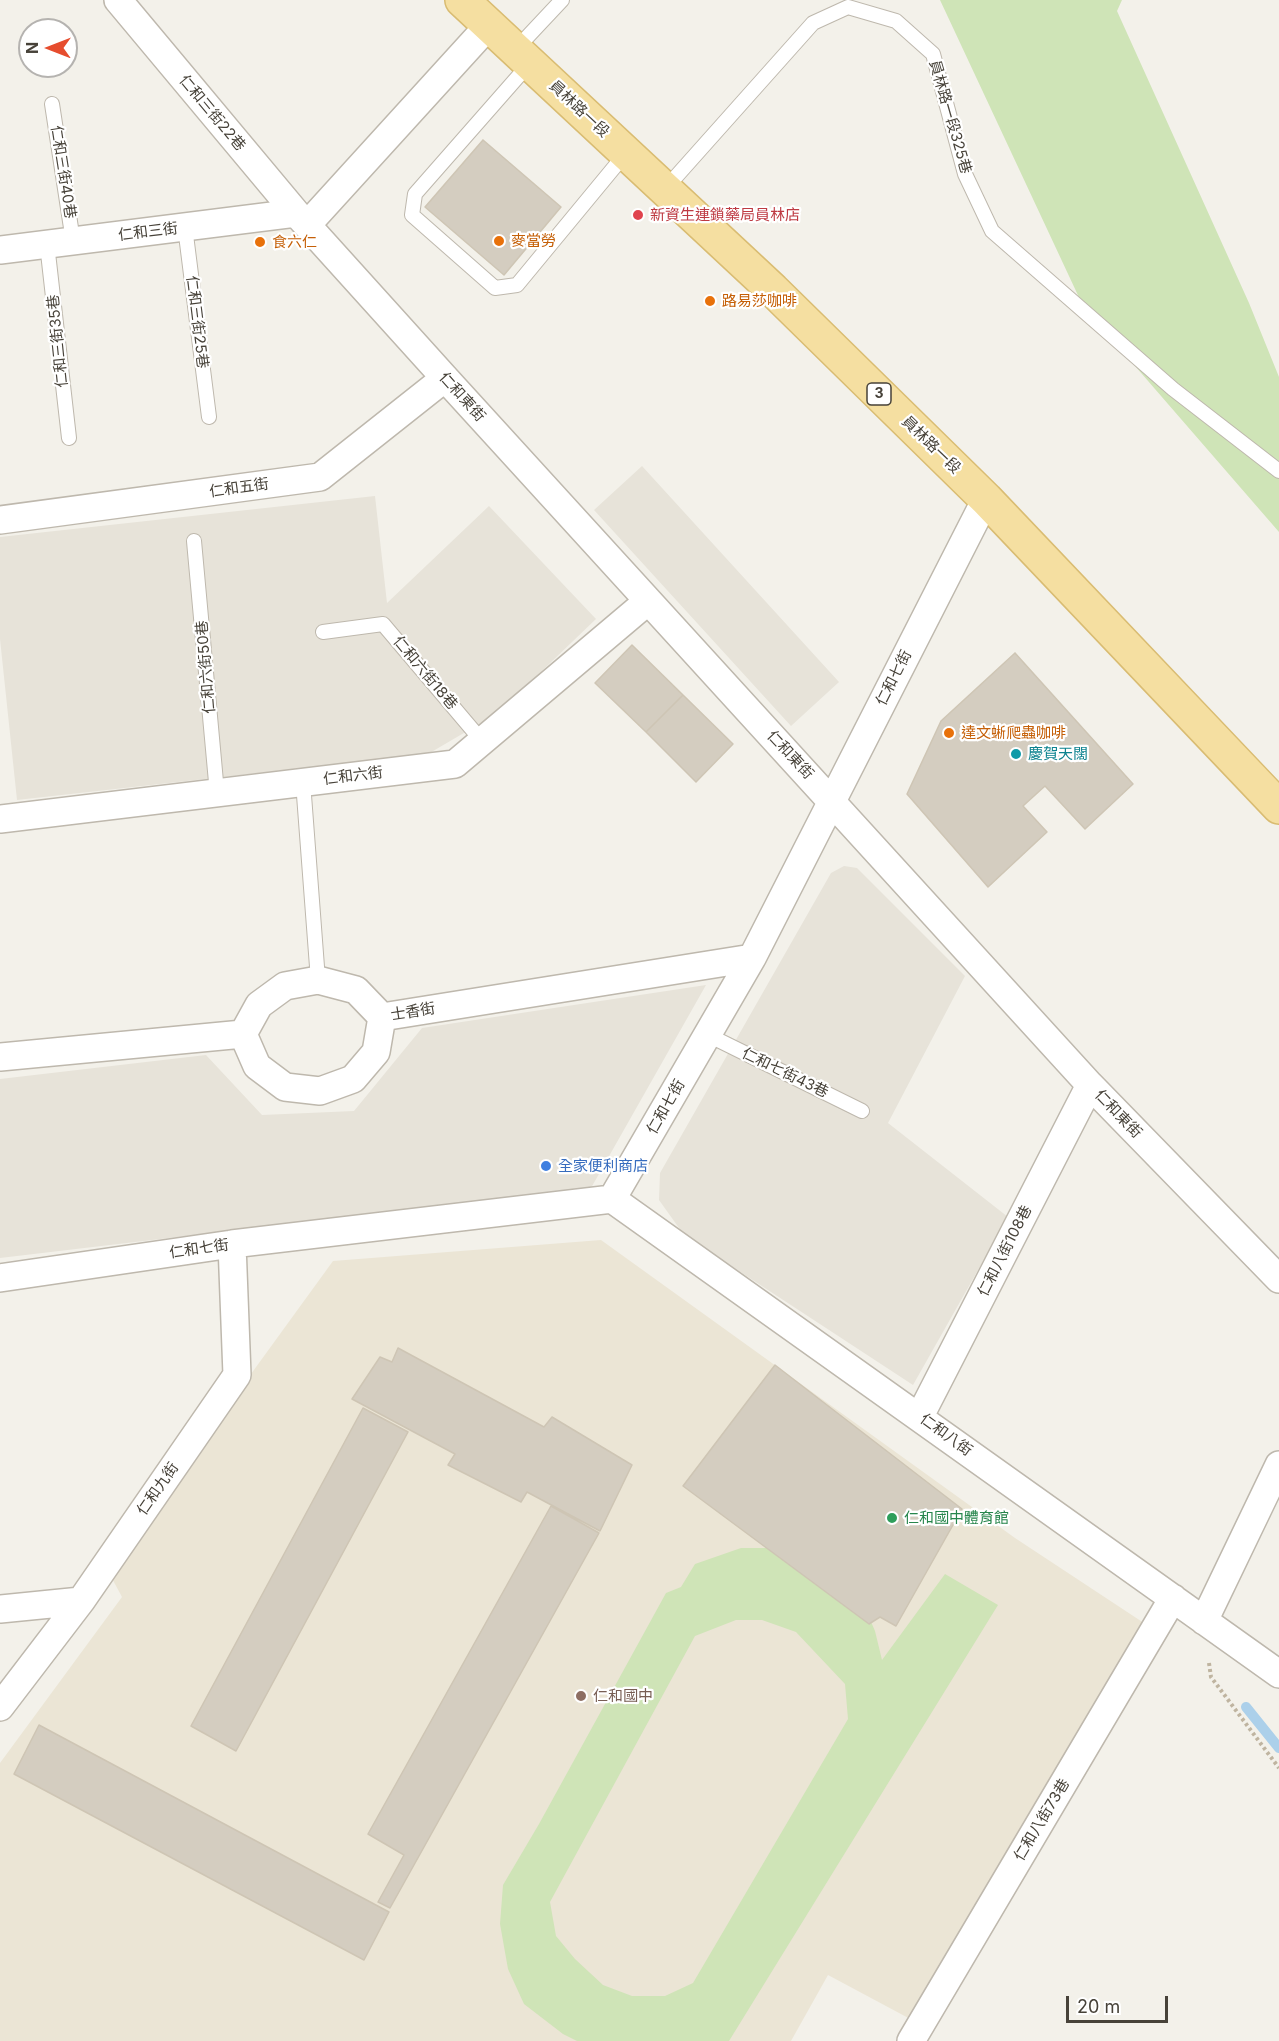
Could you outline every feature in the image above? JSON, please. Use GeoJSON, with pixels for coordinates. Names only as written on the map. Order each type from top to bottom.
{"type":"FeatureCollection","features":[{"type":"Feature","properties":{"kind":"main road","name":"員林路一段"},"geometry":{"type":"LineString","coordinates":[[462,0],[665,189],[986,499],[1279,807]]}},
{"type":"Feature","properties":{"kind":"street","name":"仁和三街22巷"},"geometry":{"type":"LineString","coordinates":[[118,0],[302,219]]}},
{"type":"Feature","properties":{"kind":"street"},"geometry":{"type":"LineString","coordinates":[[302,219],[489,25]]}},
{"type":"Feature","properties":{"kind":"street","name":"仁和三街"},"geometry":{"type":"LineString","coordinates":[[0,250],[185,227],[302,219]]}},
{"type":"Feature","properties":{"kind":"street","name":"仁和東街"},"geometry":{"type":"LineString","coordinates":[[302,219],[1090,1085],[1279,1279]]}},
{"type":"Feature","properties":{"kind":"street","name":"仁和五街"},"geometry":{"type":"LineString","coordinates":[[0,520],[320,477],[445,378]]}},
{"type":"Feature","properties":{"kind":"street","name":"仁和七街"},"geometry":{"type":"LineString","coordinates":[[0,1278],[232,1244],[612,1198],[752,958],[986,499]]}},
{"type":"Feature","properties":{"kind":"street","name":"仁和六街"},"geometry":{"type":"LineString","coordinates":[[0,819],[455,764],[648,601]]}},
{"type":"Feature","properties":{"kind":"street","name":"士香街"},"geometry":{"type":"LineString","coordinates":[[243,1034],[259,1005],[285,986],[318,980],[356,990],[382,1017],[752,958]]}},
{"type":"Feature","properties":{"kind":"street"},"geometry":{"type":"LineString","coordinates":[[0,1057],[243,1034],[257,1066],[285,1087],[320,1091],[353,1079],[376,1052],[382,1017]]}},
{"type":"Feature","properties":{"kind":"street","name":"仁和八街108巷"},"geometry":{"type":"LineString","coordinates":[[920,1416],[1090,1085]]}},
{"type":"Feature","properties":{"kind":"street","name":"仁和八街"},"geometry":{"type":"LineString","coordinates":[[612,1198],[1279,1674]]}},
{"type":"Feature","properties":{"kind":"street","name":"仁和九街"},"geometry":{"type":"LineString","coordinates":[[0,1707],[81,1601],[237,1375],[232,1244]]}},
{"type":"Feature","properties":{"kind":"street"},"geometry":{"type":"LineString","coordinates":[[1204,1621],[1279,1465]]}},
{"type":"Feature","properties":{"kind":"street","name":"仁和八街73巷"},"geometry":{"type":"LineString","coordinates":[[911,2041],[1173,1598]]}},
{"type":"Feature","properties":{"kind":"street"},"geometry":{"type":"LineString","coordinates":[[0,1609],[81,1601]]}},
{"type":"Feature","properties":{"kind":"lane"},"geometry":{"type":"LineString","coordinates":[[561,0],[523,56],[415,194],[412,215],[495,288],[517,285],[626,153]]}},
{"type":"Feature","properties":{"kind":"lane","name":"員林路一段325巷"},"geometry":{"type":"LineString","coordinates":[[665,189],[813,23],[848,4],[896,21],[933,54],[965,174],[992,231],[1173,389],[1279,471]]}},
{"type":"Feature","properties":{"kind":"lane","name":"仁和三街40巷"},"geometry":{"type":"LineString","coordinates":[[52,104],[60,242]]}},
{"type":"Feature","properties":{"kind":"lane","name":"仁和三街25巷"},"geometry":{"type":"LineString","coordinates":[[185,227],[209,417]]}},
{"type":"Feature","properties":{"kind":"lane","name":"仁和三街35巷"},"geometry":{"type":"LineString","coordinates":[[60,242],[69,438]]}},
{"type":"Feature","properties":{"kind":"lane","name":"仁和六街50巷"},"geometry":{"type":"LineString","coordinates":[[194,541],[217,793]]}},
{"type":"Feature","properties":{"kind":"lane","name":"仁和六街18巷"},"geometry":{"type":"LineString","coordinates":[[323,632],[383,624],[482,741]]}},
{"type":"Feature","properties":{"kind":"lane"},"geometry":{"type":"LineString","coordinates":[[303,782],[318,980]]}},
{"type":"Feature","properties":{"kind":"lane","name":"仁和七街43巷"},"geometry":{"type":"LineString","coordinates":[[708,1035],[862,1111]]}},
{"type":"Feature","properties":{"kind":"path"},"geometry":{"type":"LineString","coordinates":[[1204,1621],[1211,1677],[1279,1768]]}},
{"type":"Feature","properties":{"kind":"shaded area"},"geometry":{"type":"Polygon","coordinates":[[[642,466],[839,682],[791,726],[594,510],[642,466]]]}},
{"type":"Feature","properties":{"kind":"shaded area"},"geometry":{"type":"Polygon","coordinates":[[[375,496],[387,603],[489,506],[596,619],[498,713],[428,754],[17,800],[0,639],[0,537],[375,496]]]}},
{"type":"Feature","properties":{"kind":"shaded area"},"geometry":{"type":"Polygon","coordinates":[[[844,866],[857,868],[965,976],[888,1123],[1008,1217],[913,1385],[684,1235],[659,1200],[660,1173],[831,873],[844,866]]]}},
{"type":"Feature","properties":{"kind":"shaded area"},"geometry":{"type":"Polygon","coordinates":[[[706,985],[591,1188],[0,1258],[0,1079],[206,1055],[262,1115],[354,1111],[422,1028],[706,985]]]}},
{"type":"Feature","properties":{"kind":"shaded area","name":"仁和國中"},"geometry":{"type":"Polygon","coordinates":[[[601,1240],[1015,1538],[1153,1629],[914,2021],[828,1975],[791,2041],[0,2041],[0,1763],[122,1597],[108,1571],[333,1261],[601,1240]]]}},
{"type":"Feature","properties":{"kind":"green space"},"geometry":{"type":"Polygon","coordinates":[[[940,0],[1122,0],[1117,11],[1249,303],[1279,377],[1279,532],[1083,306],[940,0]]]}},
{"type":"Feature","properties":{"kind":"green space"},"geometry":{"type":"Polygon","coordinates":[[[741,1548],[782,1548],[858,1592],[875,1631],[882,1660],[945,1574],[998,1605],[729,2041],[577,2041],[563,2034],[524,2004],[508,1969],[500,1924],[503,1885],[666,1593],[681,1587],[695,1564],[741,1548]],[[736,1620],[695,1636],[550,1902],[556,1936],[575,1959],[603,1985],[632,1996],[665,1996],[693,1983],[848,1719],[845,1684],[796,1632],[762,1620],[736,1620]]]}},
{"type":"Feature","properties":{"kind":"building","name":"麥當勞"},"geometry":{"type":"Polygon","coordinates":[[[483,140],[561,207],[504,275],[425,207],[483,140]]]}},
{"type":"Feature","properties":{"kind":"building"},"geometry":{"type":"Polygon","coordinates":[[[632,645],[683,695],[646,732],[595,683],[632,645]]]}},
{"type":"Feature","properties":{"kind":"building","name":"慶賀天闊"},"geometry":{"type":"Polygon","coordinates":[[[1015,653],[1133,784],[1085,829],[1045,786],[1023,806],[1047,832],[988,887],[907,794],[941,721],[1015,653]]]}},
{"type":"Feature","properties":{"kind":"building"},"geometry":{"type":"Polygon","coordinates":[[[683,695],[733,744],[696,782],[646,732],[683,695]]]}},
{"type":"Feature","properties":{"kind":"building"},"geometry":{"type":"Polygon","coordinates":[[[398,1348],[544,1427],[552,1417],[632,1465],[600,1531],[527,1492],[521,1502],[448,1465],[455,1454],[352,1399],[380,1357],[392,1362],[398,1348]]]}},
{"type":"Feature","properties":{"kind":"building"},"geometry":{"type":"Polygon","coordinates":[[[775,1365],[962,1509],[896,1626],[880,1617],[869,1624],[683,1486],[775,1365]]]}},
{"type":"Feature","properties":{"kind":"building"},"geometry":{"type":"Polygon","coordinates":[[[363,1408],[408,1432],[236,1751],[191,1726],[363,1408]]]}},
{"type":"Feature","properties":{"kind":"building"},"geometry":{"type":"Polygon","coordinates":[[[551,1506],[599,1533],[390,1908],[378,1902],[404,1855],[368,1834],[551,1506]]]}},
{"type":"Feature","properties":{"kind":"building"},"geometry":{"type":"Polygon","coordinates":[[[39,1725],[389,1912],[364,1960],[14,1774],[39,1725]]]}},
{"type":"Feature","properties":{"kind":"waterway"},"geometry":{"type":"LineString","coordinates":[[1246,1707],[1279,1748]]}},
{"type":"Feature","properties":{"kind":"place","name":"新資生連鎖藥局員林店"},"geometry":{"type":"Point","coordinates":[638,215]}},
{"type":"Feature","properties":{"kind":"place","name":"麥當勞"},"geometry":{"type":"Point","coordinates":[499,241]}},
{"type":"Feature","properties":{"kind":"place","name":"食六仁"},"geometry":{"type":"Point","coordinates":[260,242]}},
{"type":"Feature","properties":{"kind":"place","name":"路易莎咖啡"},"geometry":{"type":"Point","coordinates":[710,301]}},
{"type":"Feature","properties":{"kind":"place","name":"達文蜥爬蟲咖啡"},"geometry":{"type":"Point","coordinates":[949,733]}},
{"type":"Feature","properties":{"kind":"place","name":"慶賀天闊"},"geometry":{"type":"Point","coordinates":[1016,754]}},
{"type":"Feature","properties":{"kind":"place","name":"全家便利商店"},"geometry":{"type":"Point","coordinates":[546,1166]}},
{"type":"Feature","properties":{"kind":"place","name":"仁和國中體育館"},"geometry":{"type":"Point","coordinates":[892,1518]}},
{"type":"Feature","properties":{"kind":"place","name":"仁和國中"},"geometry":{"type":"Point","coordinates":[581,1696]}}]}
